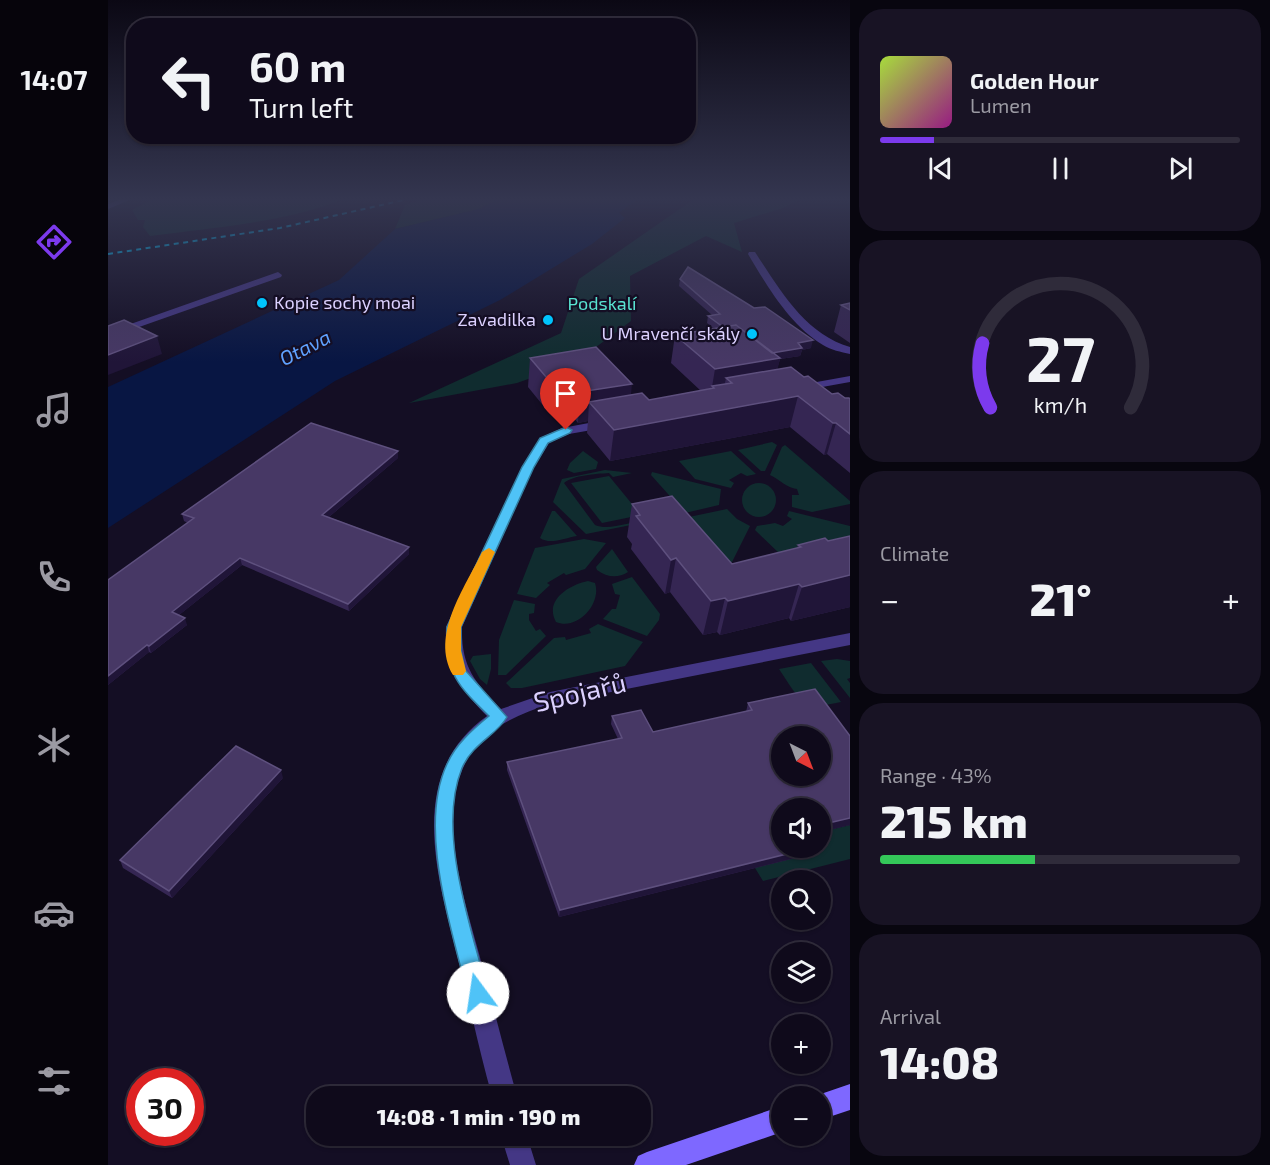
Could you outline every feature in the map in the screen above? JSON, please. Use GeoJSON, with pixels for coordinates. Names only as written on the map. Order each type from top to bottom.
{"type":"FeatureCollection","features":[{"type":"Feature","properties":{"kind":"main road"},"geometry":{"type":"LineString","coordinates":[[831,1103],[850,1097]]}},
{"type":"Feature","properties":{"kind":"main road"},"geometry":{"type":"LineString","coordinates":[[647,1165],[771,1123]]}},
{"type":"Feature","properties":{"kind":"street"},"geometry":{"type":"LineString","coordinates":[[752,254],[765,276],[806,326],[828,344],[850,351]]}},
{"type":"Feature","properties":{"kind":"street"},"geometry":{"type":"LineString","coordinates":[[108,335],[278,275]]}},
{"type":"Feature","properties":{"kind":"street"},"geometry":{"type":"LineString","coordinates":[[790,390],[819,389],[850,379]]}},
{"type":"Feature","properties":{"kind":"street"},"geometry":{"type":"LineString","coordinates":[[499,717],[476,695],[458,671],[453,651],[454,627],[528,467],[544,441],[566,430],[614,422]]}},
{"type":"Feature","properties":{"kind":"street","name":"Spojařů"},"geometry":{"type":"LineString","coordinates":[[502,1086],[450,880],[444,830],[447,796],[454,766],[472,739],[499,717],[524,705],[550,698],[850,639]]}},
{"type":"Feature","properties":{"kind":"street"},"geometry":{"type":"LineString","coordinates":[[517,1146],[523,1165]]}},
{"type":"Feature","properties":{"kind":"green space","name":"Podskalí"},"geometry":{"type":"Polygon","coordinates":[[[616,253],[673,253],[630,276],[631,321],[576,362],[517,383],[409,403],[561,333],[579,279],[616,253]]]}},
{"type":"Feature","properties":{"kind":"green space"},"geometry":{"type":"Polygon","coordinates":[[[772,442],[777,445],[765,471],[761,471],[738,450],[772,442]]]}},
{"type":"Feature","properties":{"kind":"green space"},"geometry":{"type":"Polygon","coordinates":[[[785,445],[850,501],[850,504],[812,512],[792,507],[792,495],[799,495],[797,489],[770,475],[785,445]]]}},
{"type":"Feature","properties":{"kind":"green space"},"geometry":{"type":"Polygon","coordinates":[[[583,451],[598,462],[596,469],[574,473],[567,470],[570,463],[583,451]]]}},
{"type":"Feature","properties":{"kind":"green space"},"geometry":{"type":"Polygon","coordinates":[[[731,451],[756,474],[747,476],[741,473],[729,480],[734,483],[731,488],[695,479],[679,461],[731,451]]]}},
{"type":"Feature","properties":{"kind":"green space"},"geometry":{"type":"Polygon","coordinates":[[[605,470],[632,473],[613,477],[609,473],[585,475],[564,483],[595,525],[608,527],[651,521],[586,534],[553,502],[562,479],[605,470]]]}},
{"type":"Feature","properties":{"kind":"green space"},"geometry":{"type":"Polygon","coordinates":[[[652,472],[721,489],[719,505],[685,513],[651,475],[652,472]]]}},
{"type":"Feature","properties":{"kind":"green space"},"geometry":{"type":"Polygon","coordinates":[[[609,476],[641,515],[602,523],[571,483],[609,476]]]}},
{"type":"Feature","properties":{"kind":"green space"},"geometry":{"type":"Polygon","coordinates":[[[759,483],[771,488],[776,500],[771,512],[759,517],[747,512],[742,500],[747,488],[759,483]]]}},
{"type":"Feature","properties":{"kind":"green space"},"geometry":{"type":"Polygon","coordinates":[[[727,509],[737,519],[750,526],[732,562],[729,562],[689,517],[727,509]]]}},
{"type":"Feature","properties":{"kind":"green space"},"geometry":{"type":"Polygon","coordinates":[[[552,511],[555,511],[577,536],[553,541],[540,538],[552,511]]]}},
{"type":"Feature","properties":{"kind":"green space"},"geometry":{"type":"Polygon","coordinates":[[[789,511],[850,526],[850,541],[782,556],[755,530],[757,526],[775,523],[783,526],[792,519],[787,516],[789,511]]]}},
{"type":"Feature","properties":{"kind":"green space"},"geometry":{"type":"Polygon","coordinates":[[[584,539],[606,543],[585,569],[566,575],[564,573],[547,583],[550,585],[536,598],[517,594],[535,548],[584,539]]]}},
{"type":"Feature","properties":{"kind":"green space"},"geometry":{"type":"Polygon","coordinates":[[[612,549],[628,572],[620,576],[605,574],[596,567],[612,549]]]}},
{"type":"Feature","properties":{"kind":"green space"},"geometry":{"type":"Polygon","coordinates":[[[632,577],[660,614],[659,620],[647,636],[603,619],[612,609],[616,609],[620,595],[615,594],[612,584],[632,577]]]}},
{"type":"Feature","properties":{"kind":"green space"},"geometry":{"type":"Polygon","coordinates":[[[588,581],[595,583],[596,591],[595,599],[586,614],[572,623],[556,622],[553,607],[556,600],[566,590],[588,581]]]}},
{"type":"Feature","properties":{"kind":"green space"},"geometry":{"type":"Polygon","coordinates":[[[514,600],[535,604],[534,613],[529,614],[529,620],[536,631],[540,629],[546,636],[506,675],[498,675],[499,640],[514,600]]]}},
{"type":"Feature","properties":{"kind":"green space"},"geometry":{"type":"Polygon","coordinates":[[[598,624],[643,642],[625,666],[522,688],[511,688],[506,683],[554,638],[565,637],[566,640],[591,633],[589,629],[598,624]]]}},
{"type":"Feature","properties":{"kind":"green space"},"geometry":{"type":"Polygon","coordinates":[[[491,654],[491,669],[487,685],[480,679],[470,661],[473,656],[491,654]]]}},
{"type":"Feature","properties":{"kind":"green space"},"geometry":{"type":"Polygon","coordinates":[[[837,659],[850,661],[850,678],[847,679],[850,683],[850,698],[821,661],[837,659]]]}},
{"type":"Feature","properties":{"kind":"green space"},"geometry":{"type":"Polygon","coordinates":[[[811,663],[841,702],[818,705],[803,700],[779,669],[811,663]]]}},
{"type":"Feature","properties":{"kind":"green space"},"geometry":{"type":"Polygon","coordinates":[[[850,825],[850,859],[806,870],[771,870],[771,879],[763,881],[755,868],[783,858],[831,858],[831,830],[850,825]]]}},
{"type":"Feature","properties":{"kind":"water","name":"Otava"},"geometry":{"type":"Polygon","coordinates":[[[368,253],[577,253],[500,300],[335,381],[108,528],[108,387],[339,280],[368,253]]]}},
{"type":"Feature","properties":{"kind":"building"},"geometry":{"type":"Polygon","coordinates":[[[688,267],[754,308],[765,307],[813,340],[798,343],[802,348],[772,353],[736,325],[723,327],[708,316],[720,314],[680,279],[688,267]]]}},
{"type":"Feature","properties":{"kind":"building"},"geometry":{"type":"Polygon","coordinates":[[[850,303],[850,310],[841,305],[850,303]]]}},
{"type":"Feature","properties":{"kind":"building"},"geometry":{"type":"Polygon","coordinates":[[[124,320],[157,336],[108,355],[108,326],[124,320]]]}},
{"type":"Feature","properties":{"kind":"building"},"geometry":{"type":"Polygon","coordinates":[[[736,325],[780,358],[715,369],[675,335],[736,325]]]}},
{"type":"Feature","properties":{"kind":"building"},"geometry":{"type":"Polygon","coordinates":[[[596,347],[632,384],[580,392],[570,381],[552,384],[530,358],[596,347]]]}},
{"type":"Feature","properties":{"kind":"building"},"geometry":{"type":"Polygon","coordinates":[[[791,367],[804,377],[808,376],[832,394],[838,393],[850,399],[850,434],[798,396],[614,430],[589,402],[642,393],[649,400],[732,383],[726,378],[791,367]]]}},
{"type":"Feature","properties":{"kind":"building"},"geometry":{"type":"Polygon","coordinates":[[[311,423],[398,451],[322,515],[409,547],[348,604],[240,558],[172,612],[185,618],[108,676],[108,580],[194,518],[182,514],[311,423]]]}},
{"type":"Feature","properties":{"kind":"building"},"geometry":{"type":"Polygon","coordinates":[[[672,496],[732,564],[801,547],[798,545],[825,538],[828,541],[850,536],[850,575],[802,587],[799,584],[728,601],[725,598],[711,601],[676,558],[671,560],[636,516],[640,515],[632,504],[672,496]]]}},
{"type":"Feature","properties":{"kind":"building"},"geometry":{"type":"Polygon","coordinates":[[[815,689],[850,736],[850,818],[831,822],[831,798],[771,798],[771,858],[560,910],[507,762],[622,738],[612,716],[641,710],[653,732],[752,710],[748,703],[815,689]]]}},
{"type":"Feature","properties":{"kind":"building"},"geometry":{"type":"Polygon","coordinates":[[[236,746],[281,770],[169,891],[120,860],[236,746]]]}},
{"type":"Feature","properties":{"kind":"railway"},"geometry":{"type":"LineString","coordinates":[[108,254],[112,253]]}},
{"type":"Feature","properties":{"kind":"slow traffic"},"geometry":{"type":"LineString","coordinates":[[458,671],[453,651],[454,627],[489,552]]}},
{"type":"Feature","properties":{"kind":"place","name":"Kopie sochy moai"},"geometry":{"type":"Point","coordinates":[262,303]}},
{"type":"Feature","properties":{"kind":"place","name":"Zavadilka"},"geometry":{"type":"Point","coordinates":[548,320]}},
{"type":"Feature","properties":{"kind":"place","name":"U Mravenčí skály"},"geometry":{"type":"Point","coordinates":[752,334]}},
{"type":"Feature","properties":{"kind":"route"},"geometry":{"type":"LineString","coordinates":[[478,993],[450,880],[444,830],[447,796],[454,766],[472,739],[499,717],[476,695],[458,671],[453,651],[454,627],[528,467],[544,441],[566,430]]}}]}
